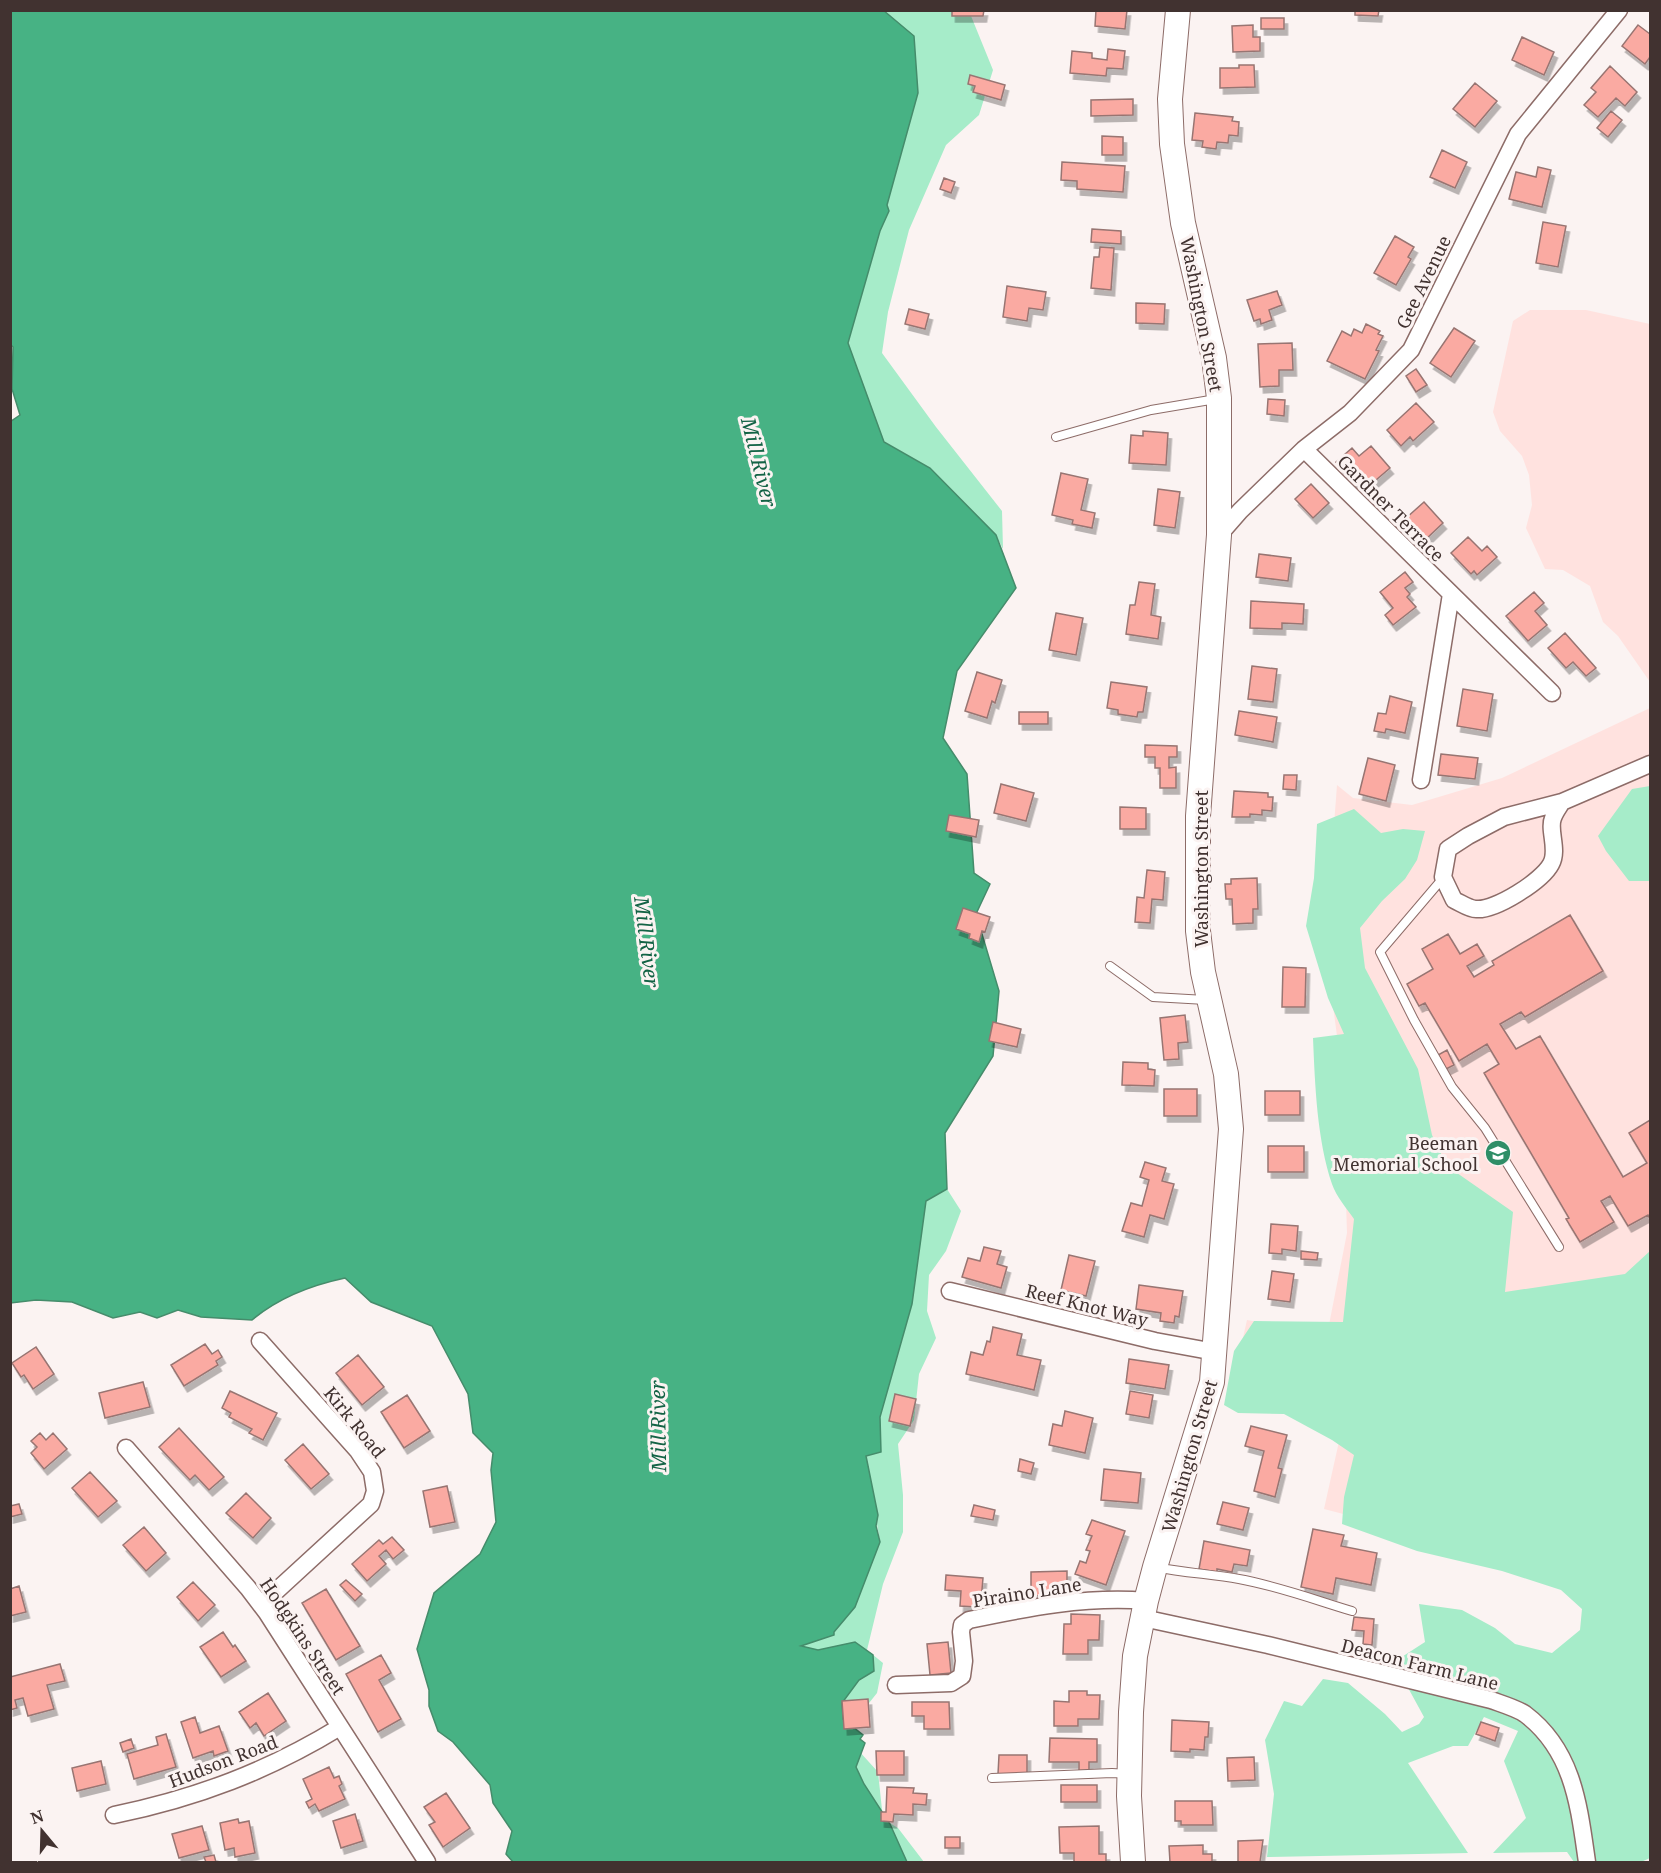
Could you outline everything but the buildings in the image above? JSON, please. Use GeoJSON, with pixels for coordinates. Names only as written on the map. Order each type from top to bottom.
{"type":"FeatureCollection","features":[{"type":"Feature","properties":{"kind":"main road","name":"Washington Street"},"geometry":{"type":"LineString","coordinates":[[1133,1863],[1129,1774],[1135,1656],[1155,1567],[1212,1382],[1231,1129],[1226,1074],[1203,972],[1198,931],[1198,816],[1219,535],[1219,398],[1214,358],[1183,223],[1172,144],[1170,99],[1178,10]]}},
{"type":"Feature","properties":{"kind":"street","name":"Gee Avenue"},"geometry":{"type":"LineString","coordinates":[[1219,535],[1240,511],[1304,449],[1350,412],[1411,350],[1518,134],[1619,10]]}},
{"type":"Feature","properties":{"kind":"street","name":"Gardner Terrace"},"geometry":{"type":"LineString","coordinates":[[1304,449],[1552,693]]}},
{"type":"Feature","properties":{"kind":"street"},"geometry":{"type":"LineString","coordinates":[[1421,780],[1451,594]]}},
{"type":"Feature","properties":{"kind":"street"},"geometry":{"type":"LineString","coordinates":[[1562,802],[1552,820],[1555,842],[1552,864],[1539,878],[1517,894],[1492,906],[1476,909],[1455,900],[1443,877],[1448,849],[1504,817],[1562,802],[1650,764]]}},
{"type":"Feature","properties":{"kind":"street","name":"Reef Knot Way"},"geometry":{"type":"LineString","coordinates":[[950,1291],[1155,1341],[1215,1352]]}},
{"type":"Feature","properties":{"kind":"street","name":"Kirk Road"},"geometry":{"type":"LineString","coordinates":[[260,1341],[357,1451],[372,1472],[375,1491],[372,1504],[261,1605]]}},
{"type":"Feature","properties":{"kind":"street","name":"Hodgkins Street"},"geometry":{"type":"LineString","coordinates":[[126,1448],[261,1605],[427,1863]]}},
{"type":"Feature","properties":{"kind":"street","name":"Piraino Lane"},"geometry":{"type":"LineString","coordinates":[[896,1685],[951,1683],[962,1676],[964,1661],[961,1632],[962,1625],[969,1620],[1069,1603],[1125,1599],[1144,1609]]}},
{"type":"Feature","properties":{"kind":"street","name":"Deacon Farm Lane"},"geometry":{"type":"LineString","coordinates":[[1144,1609],[1268,1645],[1491,1700],[1523,1713],[1555,1746],[1568,1769],[1581,1819],[1587,1863]]}},
{"type":"Feature","properties":{"kind":"street","name":"Hudson Road"},"geometry":{"type":"LineString","coordinates":[[114,1815],[161,1805],[235,1781],[273,1765],[340,1727]]}},
{"type":"Feature","properties":{"kind":"lane"},"geometry":{"type":"LineString","coordinates":[[1056,437],[1151,410],[1219,398]]}},
{"type":"Feature","properties":{"kind":"lane"},"geometry":{"type":"LineString","coordinates":[[1443,877],[1380,952],[1414,1020],[1452,1087],[1485,1128],[1559,1248]]}},
{"type":"Feature","properties":{"kind":"lane"},"geometry":{"type":"LineString","coordinates":[[1110,966],[1153,997],[1209,1000]]}},
{"type":"Feature","properties":{"kind":"lane"},"geometry":{"type":"LineString","coordinates":[[1155,1567],[1186,1574],[1238,1579],[1275,1587],[1352,1611]]}},
{"type":"Feature","properties":{"kind":"lane"},"geometry":{"type":"LineString","coordinates":[[993,1778],[1129,1774]]}},
{"type":"Feature","properties":{"kind":"shaded area"},"geometry":{"type":"Polygon","coordinates":[[[883,11],[969,11],[993,70],[979,115],[946,145],[909,230],[888,312],[882,353],[1002,511],[1003,549],[996,535],[930,468],[874,436],[842,348],[914,36],[883,11]]]}},
{"type":"Feature","properties":{"kind":"shaded area"},"geometry":{"type":"Polygon","coordinates":[[[1530,310],[1586,310],[1650,324],[1650,682],[1618,636],[1603,622],[1590,586],[1563,570],[1545,569],[1526,528],[1532,505],[1529,475],[1522,456],[1500,431],[1493,412],[1513,321],[1530,310]]]}},
{"type":"Feature","properties":{"kind":"shaded area","name":"Beeman Memorial School"},"geometry":{"type":"Polygon","coordinates":[[[1650,708],[1650,1622],[1599,1580],[1324,1509],[1342,1428],[1229,1400],[1247,1320],[1327,1335],[1347,1233],[1342,1074],[1325,945],[1337,785],[1353,798],[1412,805],[1502,778],[1650,708]]]}},
{"type":"Feature","properties":{"kind":"shaded area"},"geometry":{"type":"Polygon","coordinates":[[[1650,786],[1650,881],[1629,881],[1606,851],[1598,836],[1632,789],[1650,786]]]}},
{"type":"Feature","properties":{"kind":"shaded area"},"geometry":{"type":"Polygon","coordinates":[[[1354,809],[1381,833],[1403,829],[1425,831],[1417,860],[1405,879],[1382,901],[1360,928],[1365,968],[1418,1069],[1432,1135],[1447,1166],[1513,1212],[1505,1292],[1625,1274],[1650,1251],[1650,1858],[1641,1862],[1574,1862],[1567,1852],[1493,1853],[1526,1818],[1504,1761],[1518,1731],[1484,1717],[1468,1746],[1453,1746],[1408,1763],[1468,1853],[1267,1857],[1274,1794],[1265,1740],[1284,1701],[1302,1706],[1323,1679],[1348,1683],[1385,1714],[1402,1732],[1419,1724],[1424,1717],[1394,1662],[1425,1642],[1419,1604],[1462,1610],[1495,1628],[1515,1644],[1552,1653],[1580,1630],[1582,1609],[1561,1590],[1502,1571],[1417,1551],[1342,1524],[1344,1497],[1354,1455],[1332,1440],[1284,1414],[1238,1413],[1224,1405],[1234,1351],[1254,1321],[1343,1322],[1354,1219],[1336,1193],[1327,1167],[1318,1112],[1313,1038],[1344,1034],[1328,998],[1306,926],[1314,878],[1317,824],[1354,809]]]}},
{"type":"Feature","properties":{"kind":"shaded area"},"geometry":{"type":"Polygon","coordinates":[[[947,1189],[961,1211],[946,1251],[929,1275],[927,1311],[936,1338],[919,1374],[914,1420],[898,1444],[903,1495],[903,1532],[883,1584],[867,1650],[883,1663],[877,1693],[850,1727],[835,1712],[820,1664],[800,1646],[880,1542],[861,1455],[923,1202],[947,1189]]]}},
{"type":"Feature","properties":{"kind":"shaded area"},"geometry":{"type":"Polygon","coordinates":[[[859,1751],[878,1772],[883,1819],[898,1828],[924,1862],[878,1862],[840,1768],[859,1751]]]}},
{"type":"Feature","properties":{"kind":"water","name":"Mill River"},"geometry":{"type":"Polygon","coordinates":[[[883,10],[914,36],[918,93],[887,205],[889,211],[880,231],[848,343],[884,442],[930,468],[996,535],[1016,588],[957,671],[943,738],[967,774],[974,873],[990,884],[976,914],[999,991],[993,1056],[945,1133],[947,1189],[926,1201],[912,1304],[880,1417],[881,1452],[866,1456],[878,1515],[876,1526],[880,1542],[855,1607],[834,1632],[834,1635],[801,1646],[818,1650],[855,1642],[873,1655],[874,1671],[859,1680],[842,1703],[843,1719],[863,1735],[860,1739],[865,1743],[856,1767],[864,1784],[890,1824],[907,1862],[513,1862],[506,1854],[512,1831],[493,1803],[490,1785],[453,1742],[438,1731],[429,1706],[429,1690],[417,1649],[434,1593],[480,1554],[496,1522],[491,1470],[493,1453],[473,1433],[468,1394],[432,1326],[371,1302],[345,1278],[296,1293],[273,1305],[252,1320],[201,1317],[178,1310],[157,1318],[140,1312],[113,1318],[72,1302],[36,1300],[11,1303],[10,422],[20,415],[12,389],[13,347],[11,345],[11,11],[883,10]]]}},
{"type":"Feature","properties":{"kind":"place","name":"Beeman Memorial School"},"geometry":{"type":"Point","coordinates":[1498,1153]}}]}
